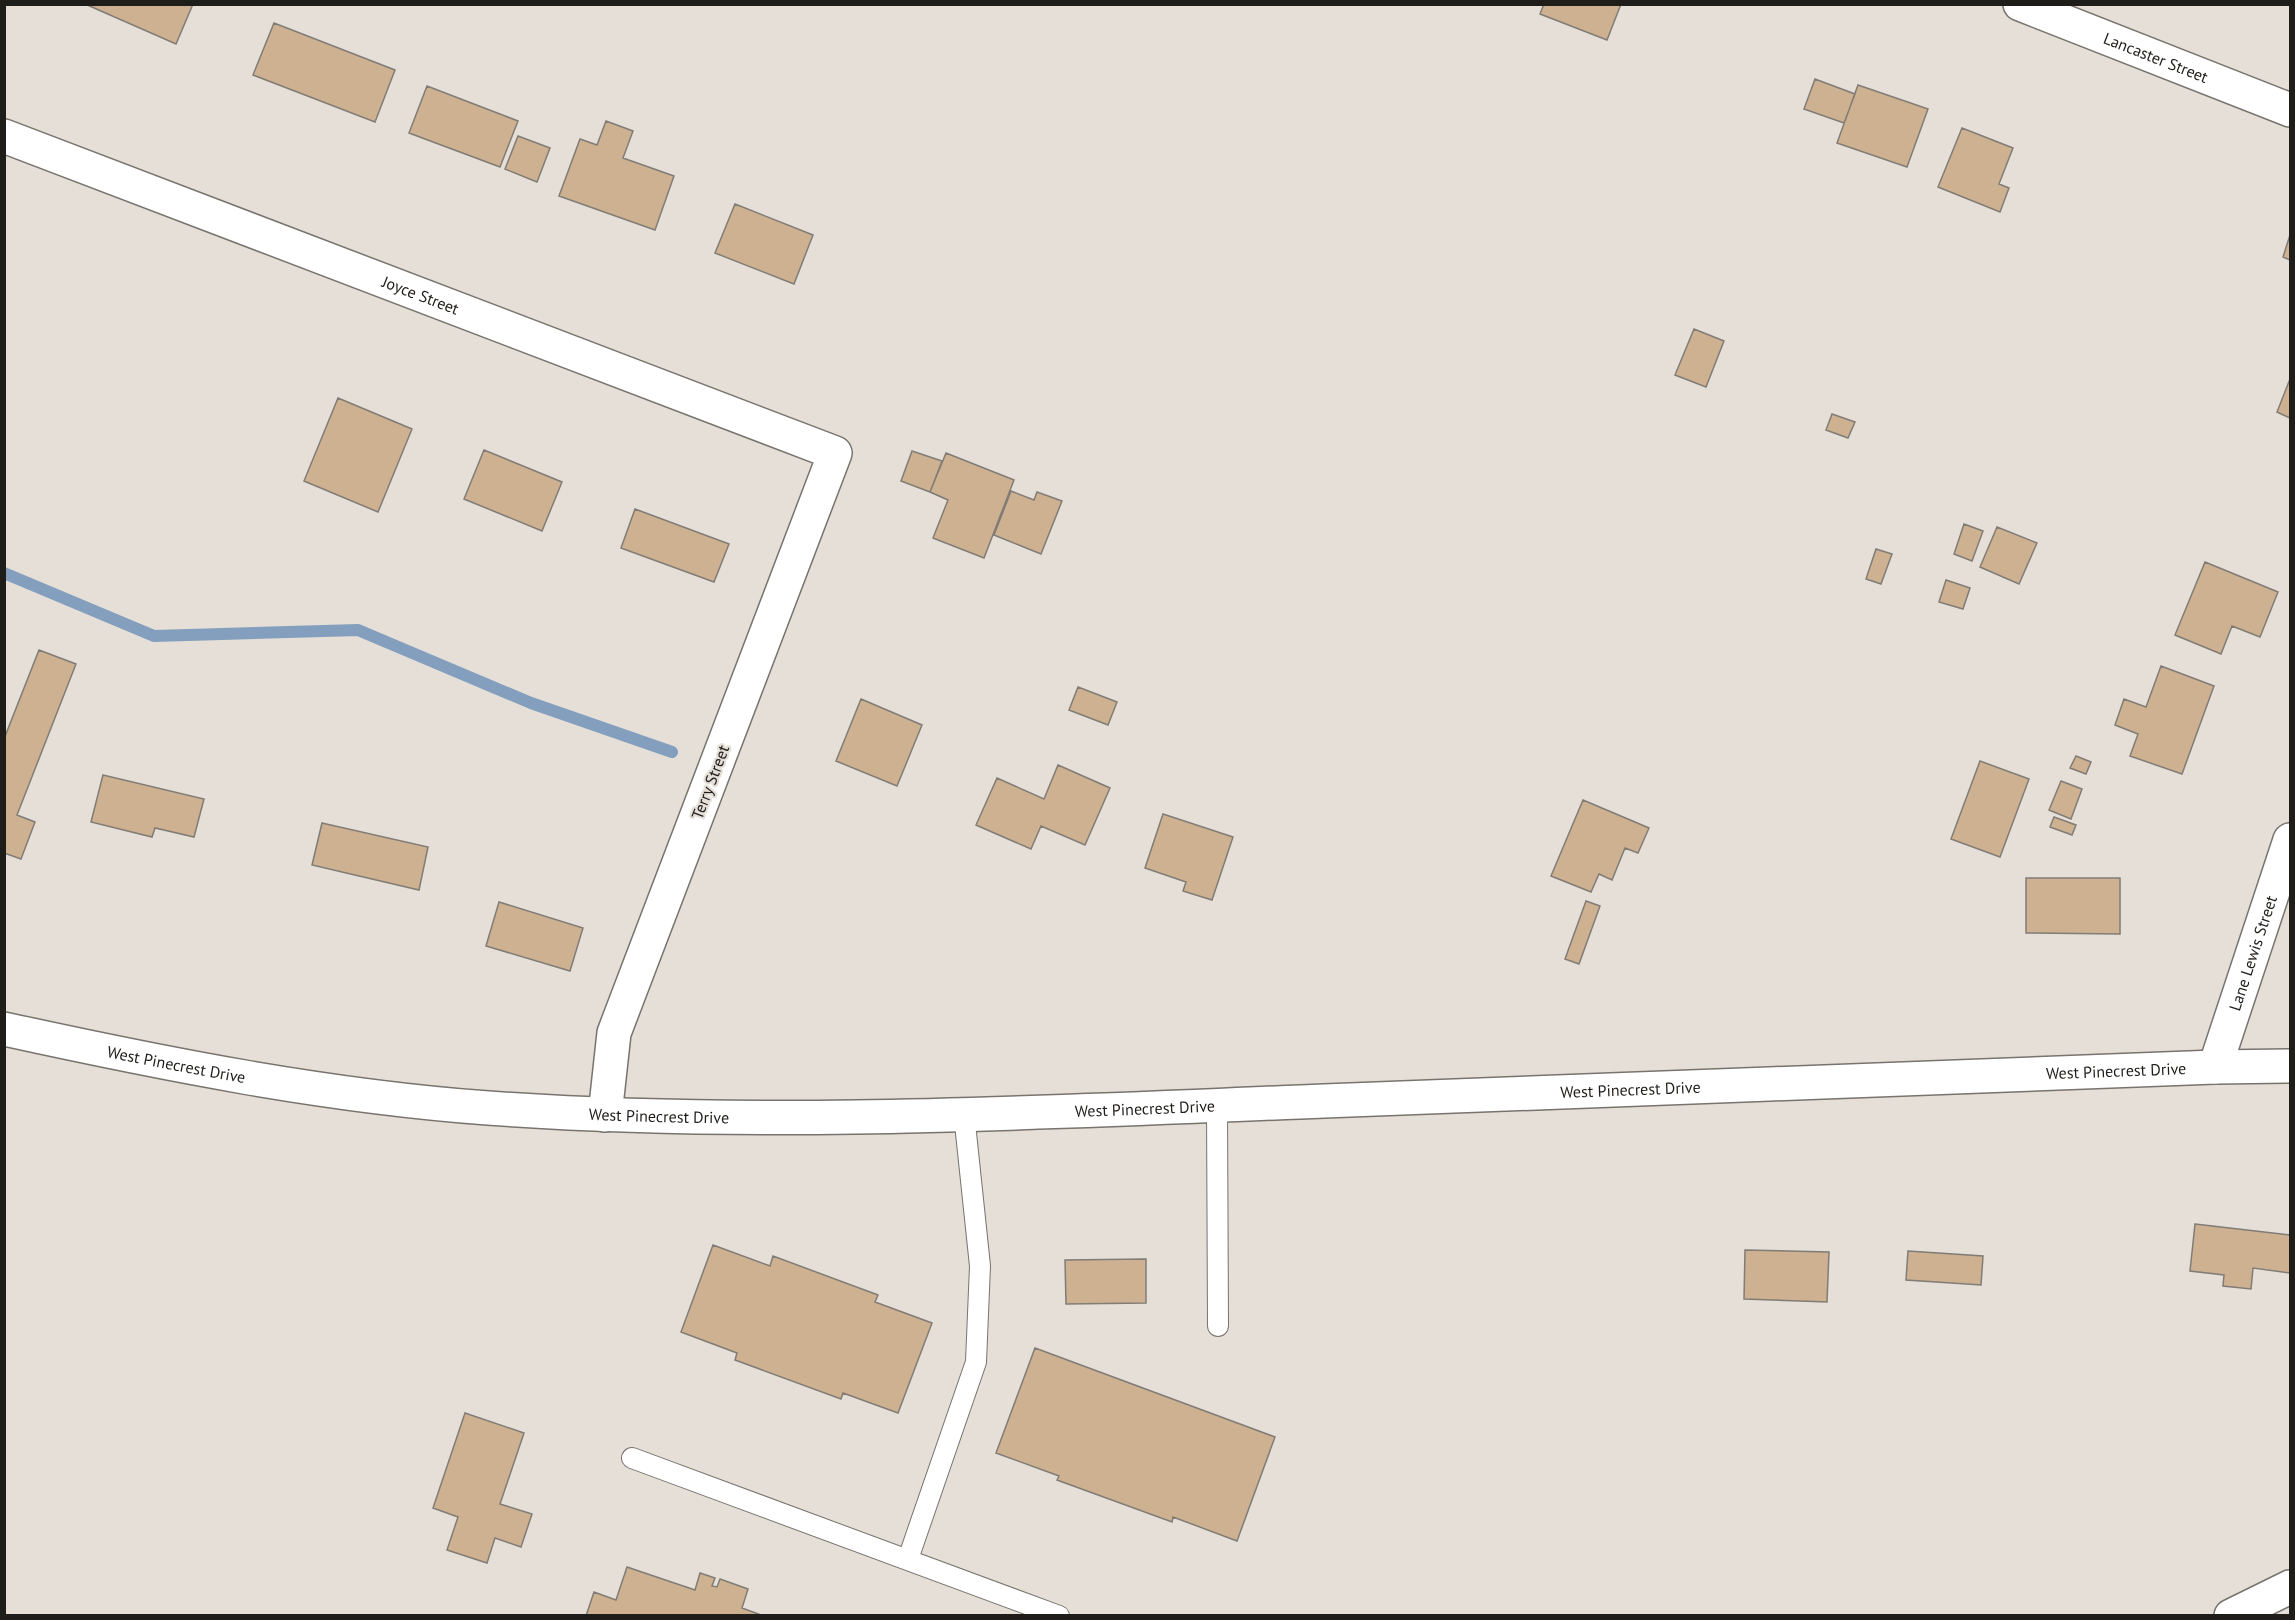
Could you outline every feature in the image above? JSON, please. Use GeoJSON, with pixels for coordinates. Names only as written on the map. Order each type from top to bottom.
{"type":"FeatureCollection","features":[{"type":"Feature","properties":{"kind":"main road","name":"Lancaster Street"},"geometry":{"type":"LineString","coordinates":[[2020,4],[2290,110]]}},
{"type":"Feature","properties":{"kind":"main road","name":"Joyce Street"},"geometry":{"type":"LineString","coordinates":[[4,136],[835,453]]}},
{"type":"Feature","properties":{"kind":"main road","name":"Terry Street"},"geometry":{"type":"LineString","coordinates":[[605,1115],[614,1033],[835,453]]}},
{"type":"Feature","properties":{"kind":"main road","name":"Lane Lewis Street"},"geometry":{"type":"LineString","coordinates":[[2215,1067],[2290,840]]}},
{"type":"Feature","properties":{"kind":"main road","name":"West Pinecrest Drive"},"geometry":{"type":"LineString","coordinates":[[4,1029],[133,1057],[362,1095],[484,1108],[605,1115],[818,1117],[964,1114],[2290,1066]]}},
{"type":"Feature","properties":{"kind":"main road"},"geometry":{"type":"LineString","coordinates":[[2231,1616],[2290,1587]]}},
{"type":"Feature","properties":{"kind":"lane"},"geometry":{"type":"LineString","coordinates":[[1217,1105],[1218,1326]]}},
{"type":"Feature","properties":{"kind":"lane"},"geometry":{"type":"LineString","coordinates":[[908,1559],[976,1362],[980,1266],[964,1114]]}},
{"type":"Feature","properties":{"kind":"lane"},"geometry":{"type":"LineString","coordinates":[[632,1458],[1059,1616]]}},
{"type":"Feature","properties":{"kind":"building"},"geometry":{"type":"Polygon","coordinates":[[[85,4],[193,4],[176,44],[85,4]]]}},
{"type":"Feature","properties":{"kind":"building"},"geometry":{"type":"Polygon","coordinates":[[[1544,4],[1621,4],[1607,40],[1540,14],[1544,4]]]}},
{"type":"Feature","properties":{"kind":"building"},"geometry":{"type":"Polygon","coordinates":[[[274,23],[395,70],[375,122],[253,75],[274,23]]]}},
{"type":"Feature","properties":{"kind":"building"},"geometry":{"type":"Polygon","coordinates":[[[1815,79],[1855,94],[1844,123],[1804,109],[1815,79]]]}},
{"type":"Feature","properties":{"kind":"building"},"geometry":{"type":"Polygon","coordinates":[[[1858,85],[1928,109],[1907,167],[1837,143],[1858,85]]]}},
{"type":"Feature","properties":{"kind":"building"},"geometry":{"type":"Polygon","coordinates":[[[427,86],[518,121],[500,167],[409,133],[427,86]]]}},
{"type":"Feature","properties":{"kind":"building"},"geometry":{"type":"Polygon","coordinates":[[[606,121],[633,131],[623,158],[674,176],[655,230],[559,196],[580,139],[597,145],[606,121]]]}},
{"type":"Feature","properties":{"kind":"building"},"geometry":{"type":"Polygon","coordinates":[[[1962,128],[2013,148],[1999,184],[2009,188],[2000,212],[1938,187],[1962,128]]]}},
{"type":"Feature","properties":{"kind":"building"},"geometry":{"type":"Polygon","coordinates":[[[518,136],[550,148],[537,182],[505,169],[518,136]]]}},
{"type":"Feature","properties":{"kind":"building"},"geometry":{"type":"Polygon","coordinates":[[[735,204],[813,235],[794,284],[715,253],[735,204]]]}},
{"type":"Feature","properties":{"kind":"building"},"geometry":{"type":"Polygon","coordinates":[[[2290,235],[2290,260],[2283,257],[2290,235]]]}},
{"type":"Feature","properties":{"kind":"building"},"geometry":{"type":"Polygon","coordinates":[[[1694,329],[1724,341],[1706,387],[1675,375],[1694,329]]]}},
{"type":"Feature","properties":{"kind":"building"},"geometry":{"type":"Polygon","coordinates":[[[2290,379],[2290,418],[2277,412],[2290,379]]]}},
{"type":"Feature","properties":{"kind":"building"},"geometry":{"type":"Polygon","coordinates":[[[338,398],[412,429],[378,512],[304,481],[338,398]]]}},
{"type":"Feature","properties":{"kind":"building"},"geometry":{"type":"Polygon","coordinates":[[[1832,414],[1855,422],[1848,438],[1826,430],[1832,414]]]}},
{"type":"Feature","properties":{"kind":"building"},"geometry":{"type":"Polygon","coordinates":[[[484,450],[562,482],[542,531],[464,499],[484,450]]]}},
{"type":"Feature","properties":{"kind":"building"},"geometry":{"type":"Polygon","coordinates":[[[912,451],[942,461],[930,492],[901,481],[912,451]]]}},
{"type":"Feature","properties":{"kind":"building"},"geometry":{"type":"Polygon","coordinates":[[[946,453],[1014,480],[984,558],[933,538],[948,500],[930,492],[946,453]]]}},
{"type":"Feature","properties":{"kind":"building"},"geometry":{"type":"Polygon","coordinates":[[[1011,491],[1034,500],[1037,492],[1062,501],[1041,554],[994,535],[1011,491]]]}},
{"type":"Feature","properties":{"kind":"building"},"geometry":{"type":"Polygon","coordinates":[[[635,509],[729,544],[714,582],[621,548],[635,509]]]}},
{"type":"Feature","properties":{"kind":"building"},"geometry":{"type":"Polygon","coordinates":[[[1964,524],[1983,531],[1972,561],[1954,554],[1964,524]]]}},
{"type":"Feature","properties":{"kind":"building"},"geometry":{"type":"Polygon","coordinates":[[[1997,527],[2037,543],[2019,584],[1980,567],[1997,527]]]}},
{"type":"Feature","properties":{"kind":"building"},"geometry":{"type":"Polygon","coordinates":[[[1876,549],[1892,554],[1881,584],[1866,579],[1876,549]]]}},
{"type":"Feature","properties":{"kind":"building"},"geometry":{"type":"Polygon","coordinates":[[[2205,562],[2278,592],[2260,637],[2232,626],[2221,654],[2175,635],[2205,562]]]}},
{"type":"Feature","properties":{"kind":"building"},"geometry":{"type":"Polygon","coordinates":[[[1946,580],[1970,588],[1963,609],[1939,602],[1946,580]]]}},
{"type":"Feature","properties":{"kind":"building"},"geometry":{"type":"Polygon","coordinates":[[[39,650],[76,664],[17,815],[35,822],[21,859],[4,853],[4,739],[39,650]]]}},
{"type":"Feature","properties":{"kind":"building"},"geometry":{"type":"Polygon","coordinates":[[[2161,666],[2214,686],[2182,774],[2130,756],[2138,734],[2115,725],[2124,699],[2146,707],[2161,666]]]}},
{"type":"Feature","properties":{"kind":"building"},"geometry":{"type":"Polygon","coordinates":[[[1078,687],[1117,702],[1108,725],[1069,710],[1078,687]]]}},
{"type":"Feature","properties":{"kind":"building"},"geometry":{"type":"Polygon","coordinates":[[[861,699],[922,725],[897,786],[836,761],[861,699]]]}},
{"type":"Feature","properties":{"kind":"building"},"geometry":{"type":"Polygon","coordinates":[[[2076,756],[2091,762],[2086,774],[2070,768],[2076,756]]]}},
{"type":"Feature","properties":{"kind":"building"},"geometry":{"type":"Polygon","coordinates":[[[1980,761],[2029,779],[2000,857],[1951,839],[1980,761]]]}},
{"type":"Feature","properties":{"kind":"building"},"geometry":{"type":"Polygon","coordinates":[[[1058,765],[1110,788],[1085,845],[1041,826],[1031,849],[976,825],[997,778],[1044,799],[1058,765]]]}},
{"type":"Feature","properties":{"kind":"building"},"geometry":{"type":"Polygon","coordinates":[[[103,775],[204,799],[194,837],[155,828],[152,837],[91,822],[103,775]]]}},
{"type":"Feature","properties":{"kind":"building"},"geometry":{"type":"Polygon","coordinates":[[[2061,781],[2082,789],[2071,819],[2049,810],[2061,781]]]}},
{"type":"Feature","properties":{"kind":"building"},"geometry":{"type":"Polygon","coordinates":[[[1583,800],[1649,828],[1638,853],[1625,848],[1612,880],[1599,874],[1591,892],[1551,876],[1583,800]]]}},
{"type":"Feature","properties":{"kind":"building"},"geometry":{"type":"Polygon","coordinates":[[[1163,814],[1233,837],[1212,900],[1183,891],[1186,882],[1145,868],[1163,814]]]}},
{"type":"Feature","properties":{"kind":"building"},"geometry":{"type":"Polygon","coordinates":[[[2054,817],[2076,825],[2072,835],[2050,827],[2054,817]]]}},
{"type":"Feature","properties":{"kind":"building"},"geometry":{"type":"Polygon","coordinates":[[[322,823],[428,847],[419,890],[312,865],[322,823]]]}},
{"type":"Feature","properties":{"kind":"building"},"geometry":{"type":"Polygon","coordinates":[[[2026,878],[2120,878],[2120,934],[2026,933],[2026,878]]]}},
{"type":"Feature","properties":{"kind":"building"},"geometry":{"type":"Polygon","coordinates":[[[1586,901],[1600,906],[1579,964],[1565,959],[1586,901]]]}},
{"type":"Feature","properties":{"kind":"building"},"geometry":{"type":"Polygon","coordinates":[[[499,902],[583,928],[570,971],[486,946],[499,902]]]}},
{"type":"Feature","properties":{"kind":"building"},"geometry":{"type":"Polygon","coordinates":[[[2195,1224],[2290,1235],[2290,1273],[2253,1268],[2251,1289],[2223,1286],[2224,1275],[2190,1271],[2195,1224]]]}},
{"type":"Feature","properties":{"kind":"building"},"geometry":{"type":"Polygon","coordinates":[[[713,1245],[770,1266],[773,1256],[878,1295],[875,1302],[932,1323],[898,1413],[843,1393],[841,1399],[735,1360],[737,1353],[681,1332],[713,1245]]]}},
{"type":"Feature","properties":{"kind":"building"},"geometry":{"type":"Polygon","coordinates":[[[1745,1250],[1829,1252],[1827,1302],[1744,1299],[1745,1250]]]}},
{"type":"Feature","properties":{"kind":"building"},"geometry":{"type":"Polygon","coordinates":[[[1908,1251],[1983,1256],[1981,1285],[1906,1280],[1908,1251]]]}},
{"type":"Feature","properties":{"kind":"building"},"geometry":{"type":"Polygon","coordinates":[[[1146,1259],[1146,1303],[1066,1304],[1065,1260],[1146,1259]]]}},
{"type":"Feature","properties":{"kind":"building"},"geometry":{"type":"Polygon","coordinates":[[[1035,1348],[1275,1437],[1237,1541],[1173,1517],[1172,1522],[1057,1480],[1059,1476],[996,1453],[1035,1348]]]}},
{"type":"Feature","properties":{"kind":"building"},"geometry":{"type":"Polygon","coordinates":[[[465,1413],[524,1433],[500,1504],[532,1514],[521,1547],[495,1538],[487,1563],[447,1550],[458,1517],[433,1508],[465,1413]]]}},
{"type":"Feature","properties":{"kind":"building"},"geometry":{"type":"Polygon","coordinates":[[[627,1567],[695,1590],[700,1573],[715,1578],[712,1586],[717,1587],[720,1579],[748,1589],[742,1608],[764,1616],[586,1616],[594,1592],[616,1600],[627,1567]]]}},
{"type":"Feature","properties":{"kind":"waterway"},"geometry":{"type":"LineString","coordinates":[[4,573],[154,636],[358,630],[531,703],[672,752]]}}]}
